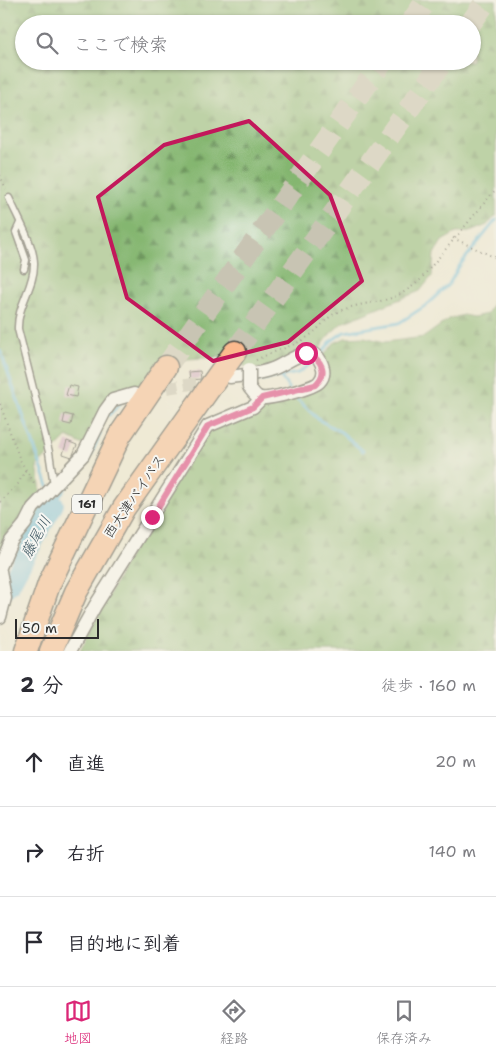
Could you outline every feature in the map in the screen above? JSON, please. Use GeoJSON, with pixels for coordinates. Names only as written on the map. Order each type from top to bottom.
{"type":"FeatureCollection","features":[{"type":"Feature","properties":{"kind":"highway","name":"西大津バイパス"},"geometry":{"type":"LineString","coordinates":[[51,651],[76,592],[124,508],[242,361]]}},
{"type":"Feature","properties":{"kind":"highway","name":"161"},"geometry":{"type":"LineString","coordinates":[[26,651],[49,584],[120,435],[166,367]]}},
{"type":"Feature","properties":{"kind":"street"},"geometry":{"type":"LineString","coordinates":[[70,651],[95,606],[208,426],[253,407],[262,398],[315,385],[323,377],[324,370],[320,361],[306,353],[296,354],[277,368],[230,377]]}},
{"type":"Feature","properties":{"kind":"street"},"geometry":{"type":"LineString","coordinates":[[242,361],[249,387],[255,395],[262,398]]}},
{"type":"Feature","properties":{"kind":"street"},"geometry":{"type":"LineString","coordinates":[[0,568],[11,541],[33,508],[83,455],[104,411],[113,400],[134,394]]}},
{"type":"Feature","properties":{"kind":"street"},"geometry":{"type":"LineString","coordinates":[[0,572],[5,598],[0,617]]}},
{"type":"Feature","properties":{"kind":"lane"},"geometry":{"type":"LineString","coordinates":[[9,198],[33,254],[34,265],[17,316],[18,329],[49,452],[50,489]]}},
{"type":"Feature","properties":{"kind":"lane"},"geometry":{"type":"LineString","coordinates":[[20,223],[16,232],[26,260],[24,269]]}},
{"type":"Feature","properties":{"kind":"path"},"geometry":{"type":"LineString","coordinates":[[0,175],[9,198]]}},
{"type":"Feature","properties":{"kind":"path"},"geometry":{"type":"LineString","coordinates":[[242,361],[255,360],[307,337],[330,315],[342,309],[396,297],[407,292],[420,280],[453,238],[496,189]]}},
{"type":"Feature","properties":{"kind":"path"},"geometry":{"type":"LineString","coordinates":[[453,238],[496,258]]}},
{"type":"Feature","properties":{"kind":"path"},"geometry":{"type":"LineString","coordinates":[[0,404],[26,469],[50,489]]}},
{"type":"Feature","properties":{"kind":"path"},"geometry":{"type":"LineString","coordinates":[[0,502],[18,484],[26,469]]}},
{"type":"Feature","properties":{"kind":"highlighted area"},"geometry":{"type":"Polygon","coordinates":[[[249,121],[330,195],[362,281],[288,342],[213,361],[127,298],[98,197],[164,145],[249,121]]]}},
{"type":"Feature","properties":{"kind":"green space"},"geometry":{"type":"Polygon","coordinates":[[[0,0],[496,0],[496,216],[487,225],[470,232],[456,233],[442,241],[434,254],[432,276],[420,291],[342,323],[330,334],[318,352],[264,370],[244,366],[237,360],[227,357],[186,359],[163,366],[141,390],[121,394],[83,445],[67,437],[37,466],[41,501],[39,519],[33,536],[6,545],[0,556],[0,0]]]}},
{"type":"Feature","properties":{"kind":"green space"},"geometry":{"type":"Polygon","coordinates":[[[496,289],[496,651],[80,651],[130,554],[207,432],[242,414],[317,388],[322,358],[334,343],[345,338],[364,337],[385,342],[424,337],[449,319],[463,315],[473,317],[487,314],[493,304],[496,289]]]}},
{"type":"Feature","properties":{"kind":"building"},"geometry":{"type":"Polygon","coordinates":[[[200,371],[201,379],[190,380],[189,372],[200,371]]]}},
{"type":"Feature","properties":{"kind":"building"},"geometry":{"type":"Polygon","coordinates":[[[69,385],[78,387],[76,397],[66,395],[69,385]]]}},
{"type":"Feature","properties":{"kind":"building"},"geometry":{"type":"Polygon","coordinates":[[[65,414],[73,416],[71,425],[63,423],[65,414]]]}},
{"type":"Feature","properties":{"kind":"building"},"geometry":{"type":"Polygon","coordinates":[[[67,441],[77,445],[72,457],[63,454],[67,441]]]}},
{"type":"Feature","properties":{"kind":"waterway"},"geometry":{"type":"LineString","coordinates":[[320,356],[331,341],[344,332],[399,323],[428,304],[449,284],[460,265],[496,220]]}},
{"type":"Feature","properties":{"kind":"waterway"},"geometry":{"type":"LineString","coordinates":[[0,350],[48,486]]}},
{"type":"Feature","properties":{"kind":"waterway"},"geometry":{"type":"LineString","coordinates":[[251,382],[298,373],[315,360]]}},
{"type":"Feature","properties":{"kind":"waterway"},"geometry":{"type":"LineString","coordinates":[[281,377],[289,389]]}},
{"type":"Feature","properties":{"kind":"waterway"},"geometry":{"type":"LineString","coordinates":[[294,396],[319,420],[341,432],[363,451]]}},
{"type":"Feature","properties":{"kind":"waterway"},"geometry":{"type":"LineString","coordinates":[[109,415],[120,404]]}},
{"type":"Feature","properties":{"kind":"waterway"},"geometry":{"type":"LineString","coordinates":[[54,503],[76,474],[88,462],[100,434]]}},
{"type":"Feature","properties":{"kind":"waterway"},"geometry":{"type":"LineString","coordinates":[[51,494],[54,504]]}},
{"type":"Feature","properties":{"kind":"waterway","name":"藤尾川"},"geometry":{"type":"LineString","coordinates":[[0,592],[10,584],[54,504]]}},
{"type":"Feature","properties":{"kind":"tunnel"},"geometry":{"type":"LineString","coordinates":[[416,15],[427,0]]}},
{"type":"Feature","properties":{"kind":"tunnel"},"geometry":{"type":"LineString","coordinates":[[476,15],[487,0]]}},
{"type":"Feature","properties":{"kind":"tunnel"},"geometry":{"type":"LineString","coordinates":[[166,367],[377,70]]}},
{"type":"Feature","properties":{"kind":"tunnel"},"geometry":{"type":"LineString","coordinates":[[235,352],[437,70]]}},
{"type":"Feature","properties":{"kind":"tunnel"},"geometry":{"type":"LineString","coordinates":[[149,391],[216,380]]}},
{"type":"Feature","properties":{"kind":"route"},"geometry":{"type":"LineString","coordinates":[[152,517],[208,426],[253,407],[262,398],[276,396],[320,382],[324,370],[320,361],[306,353]]}}]}
